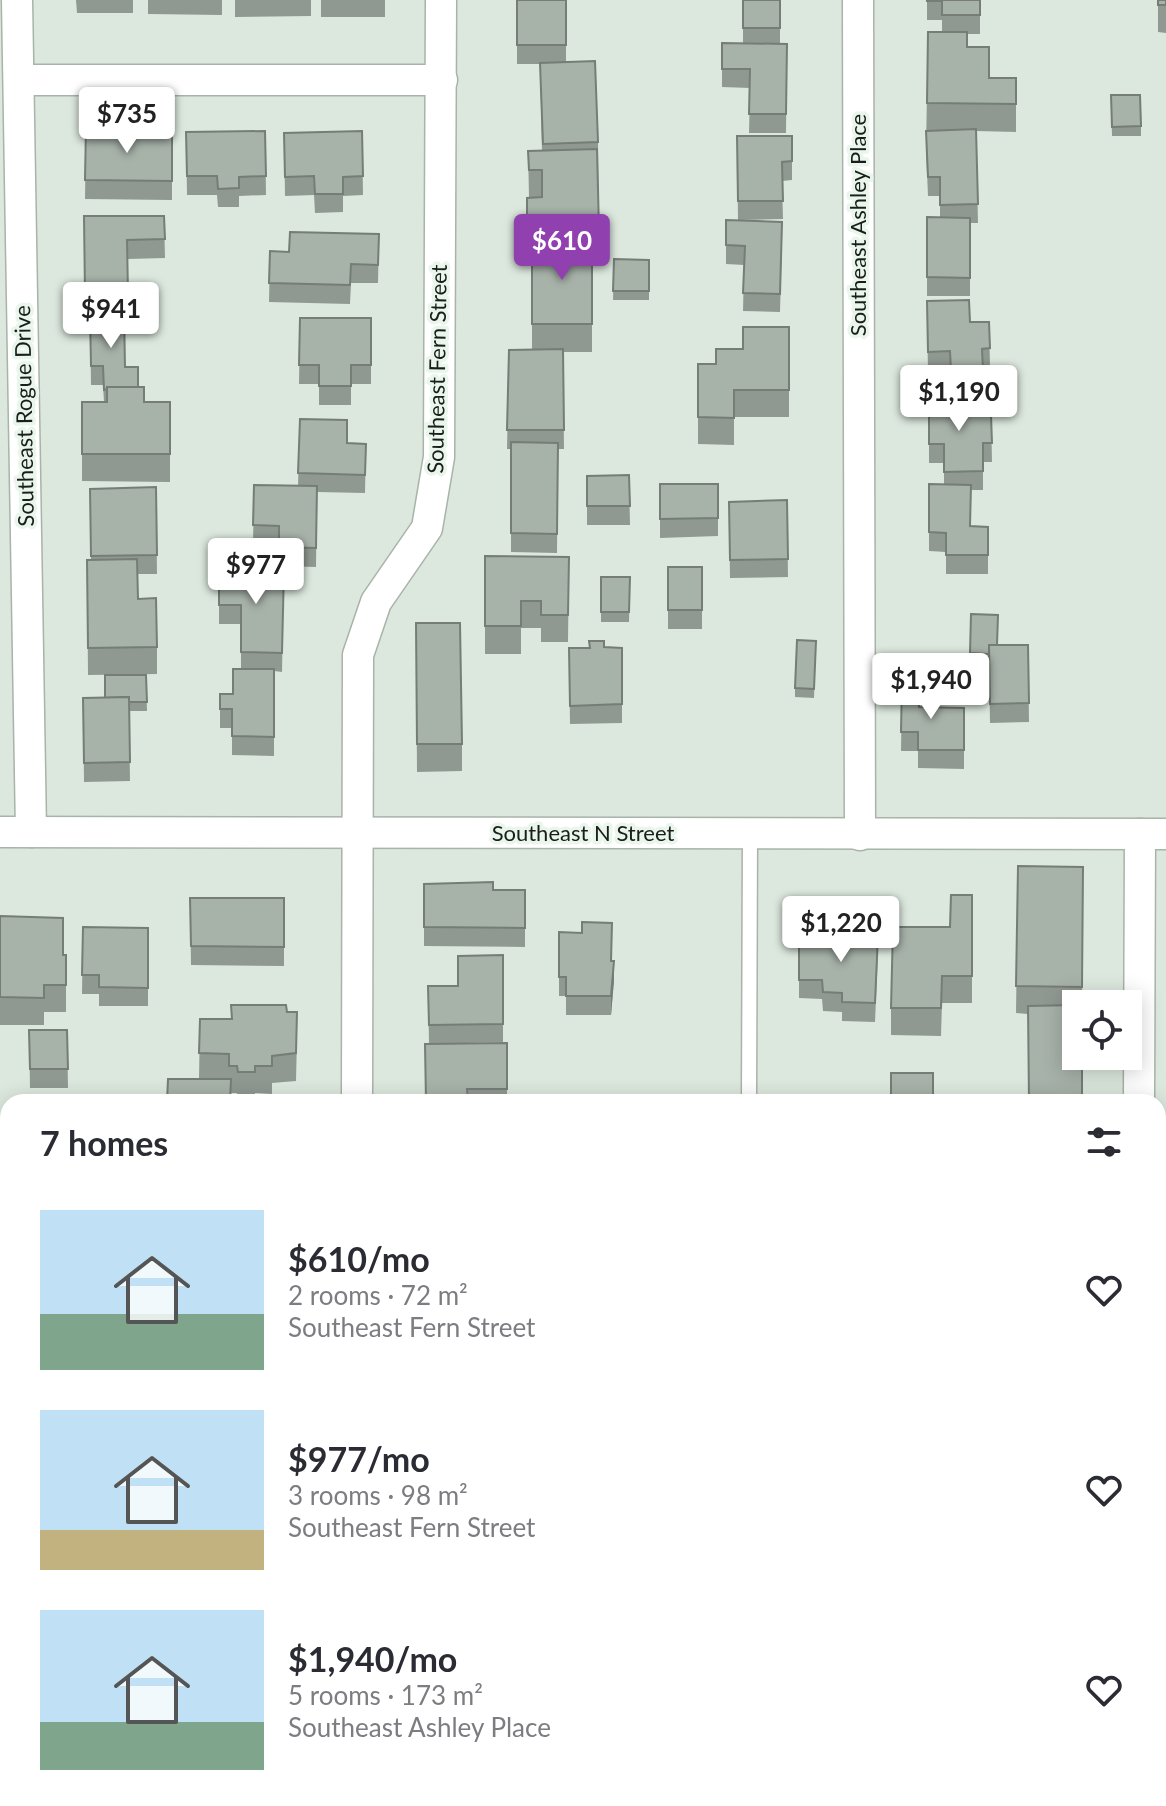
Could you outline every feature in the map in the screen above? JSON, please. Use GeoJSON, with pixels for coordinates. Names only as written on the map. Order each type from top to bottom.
{"type":"FeatureCollection","features":[{"type":"Feature","properties":{"kind":"street","name":"Southeast Rogue Drive"},"geometry":{"type":"LineString","coordinates":[[17,0],[31,832]]}},
{"type":"Feature","properties":{"kind":"street","name":"Southeast Fern Street"},"geometry":{"type":"LineString","coordinates":[[357,1094],[358,655],[376,602],[427,528],[439,457],[441,0]]}},
{"type":"Feature","properties":{"kind":"street","name":"Southeast Ashley Place"},"geometry":{"type":"LineString","coordinates":[[858,0],[860,835]]}},
{"type":"Feature","properties":{"kind":"street"},"geometry":{"type":"LineString","coordinates":[[19,80],[442,80]]}},
{"type":"Feature","properties":{"kind":"street","name":"Southeast N Street"},"geometry":{"type":"LineString","coordinates":[[0,832],[1153,834]]}},
{"type":"Feature","properties":{"kind":"street"},"geometry":{"type":"LineString","coordinates":[[1139,1094],[1153,834]]}},
{"type":"Feature","properties":{"kind":"lane"},"geometry":{"type":"LineString","coordinates":[[749,1094],[750,834]]}},
{"type":"Feature","properties":{"kind":"building"},"geometry":{"type":"Polygon","coordinates":[[[517,0],[566,0],[566,45],[517,45],[517,0]]]}},
{"type":"Feature","properties":{"kind":"building"},"geometry":{"type":"Polygon","coordinates":[[[743,0],[780,0],[780,28],[743,28],[743,0]]]}},
{"type":"Feature","properties":{"kind":"building"},"geometry":{"type":"Polygon","coordinates":[[[927,0],[980,0],[980,15],[942,15],[942,1],[927,0]]]}},
{"type":"Feature","properties":{"kind":"building"},"geometry":{"type":"Polygon","coordinates":[[[928,32],[967,32],[967,47],[989,47],[989,78],[1016,78],[1016,104],[927,103],[928,32]]]}},
{"type":"Feature","properties":{"kind":"building"},"geometry":{"type":"Polygon","coordinates":[[[722,43],[787,44],[786,114],[749,114],[750,69],[722,69],[722,43]]]}},
{"type":"Feature","properties":{"kind":"building"},"geometry":{"type":"Polygon","coordinates":[[[595,61],[598,142],[543,144],[540,63],[595,61]]]}},
{"type":"Feature","properties":{"kind":"building"},"geometry":{"type":"Polygon","coordinates":[[[1111,95],[1140,95],[1141,126],[1112,127],[1111,95]]]}},
{"type":"Feature","properties":{"kind":"building"},"geometry":{"type":"Polygon","coordinates":[[[86,125],[124,125],[124,133],[172,134],[172,181],[85,180],[86,125]]]}},
{"type":"Feature","properties":{"kind":"building"},"geometry":{"type":"Polygon","coordinates":[[[976,129],[978,204],[940,205],[940,177],[928,177],[926,131],[976,129]]]}},
{"type":"Feature","properties":{"kind":"building"},"geometry":{"type":"Polygon","coordinates":[[[265,131],[266,176],[239,177],[239,188],[218,189],[217,176],[187,176],[186,132],[265,131]]]}},
{"type":"Feature","properties":{"kind":"building"},"geometry":{"type":"Polygon","coordinates":[[[362,131],[363,176],[343,177],[343,194],[315,194],[314,176],[285,177],[284,133],[362,131]]]}},
{"type":"Feature","properties":{"kind":"building"},"geometry":{"type":"Polygon","coordinates":[[[737,136],[792,136],[792,161],[782,162],[783,201],[738,201],[737,136]]]}},
{"type":"Feature","properties":{"kind":"building"},"geometry":{"type":"Polygon","coordinates":[[[597,149],[599,230],[527,232],[527,198],[542,197],[542,170],[529,170],[528,151],[597,149]]]}},
{"type":"Feature","properties":{"kind":"building"},"geometry":{"type":"Polygon","coordinates":[[[84,216],[164,216],[165,239],[127,240],[128,294],[85,294],[84,216]]]}},
{"type":"Feature","properties":{"kind":"building"},"geometry":{"type":"Polygon","coordinates":[[[927,217],[970,218],[970,278],[927,277],[927,217]]]}},
{"type":"Feature","properties":{"kind":"building"},"geometry":{"type":"Polygon","coordinates":[[[726,220],[782,222],[780,294],[743,293],[745,246],[726,245],[726,220]]]}},
{"type":"Feature","properties":{"kind":"building"},"geometry":{"type":"Polygon","coordinates":[[[290,232],[379,234],[378,265],[351,264],[350,285],[269,283],[270,251],[289,252],[290,232]]]}},
{"type":"Feature","properties":{"kind":"building"},"geometry":{"type":"Polygon","coordinates":[[[532,240],[592,241],[592,324],[532,324],[532,240]]]}},
{"type":"Feature","properties":{"kind":"building"},"geometry":{"type":"Polygon","coordinates":[[[614,259],[649,260],[649,291],[613,291],[614,259]]]}},
{"type":"Feature","properties":{"kind":"building"},"geometry":{"type":"Polygon","coordinates":[[[969,300],[970,322],[989,322],[990,348],[982,349],[983,370],[951,371],[950,351],[928,352],[927,301],[969,300]]]}},
{"type":"Feature","properties":{"kind":"building"},"geometry":{"type":"Polygon","coordinates":[[[90,313],[124,313],[125,367],[138,367],[138,387],[107,387],[104,390],[103,366],[91,366],[90,313]]]}},
{"type":"Feature","properties":{"kind":"building"},"geometry":{"type":"Polygon","coordinates":[[[300,318],[371,318],[371,365],[351,365],[351,386],[319,386],[319,365],[299,365],[300,318]]]}},
{"type":"Feature","properties":{"kind":"building"},"geometry":{"type":"Polygon","coordinates":[[[743,327],[789,327],[789,390],[734,390],[734,418],[698,417],[698,364],[716,364],[716,349],[743,349],[743,327]]]}},
{"type":"Feature","properties":{"kind":"building"},"geometry":{"type":"Polygon","coordinates":[[[563,349],[564,430],[507,430],[509,350],[563,349]]]}},
{"type":"Feature","properties":{"kind":"building"},"geometry":{"type":"Polygon","coordinates":[[[107,387],[144,387],[144,402],[170,402],[170,454],[82,454],[82,402],[107,402],[107,387]]]}},
{"type":"Feature","properties":{"kind":"building"},"geometry":{"type":"Polygon","coordinates":[[[929,396],[970,396],[970,415],[991,415],[992,443],[983,443],[983,471],[944,472],[944,444],[929,444],[929,396]]]}},
{"type":"Feature","properties":{"kind":"building"},"geometry":{"type":"Polygon","coordinates":[[[300,419],[347,420],[347,443],[366,444],[365,475],[298,473],[300,419]]]}},
{"type":"Feature","properties":{"kind":"building"},"geometry":{"type":"Polygon","coordinates":[[[511,442],[558,443],[557,534],[511,533],[511,442]]]}},
{"type":"Feature","properties":{"kind":"building"},"geometry":{"type":"Polygon","coordinates":[[[629,475],[630,506],[587,506],[587,476],[629,475]]]}},
{"type":"Feature","properties":{"kind":"building"},"geometry":{"type":"Polygon","coordinates":[[[660,484],[718,484],[718,518],[660,519],[660,484]]]}},
{"type":"Feature","properties":{"kind":"building"},"geometry":{"type":"Polygon","coordinates":[[[929,484],[971,485],[970,526],[988,527],[988,555],[946,555],[946,533],[929,532],[929,484]]]}},
{"type":"Feature","properties":{"kind":"building"},"geometry":{"type":"Polygon","coordinates":[[[254,485],[317,486],[316,548],[279,547],[279,526],[253,525],[254,485]]]}},
{"type":"Feature","properties":{"kind":"building"},"geometry":{"type":"Polygon","coordinates":[[[156,487],[157,555],[91,556],[90,489],[156,487]]]}},
{"type":"Feature","properties":{"kind":"building"},"geometry":{"type":"Polygon","coordinates":[[[787,500],[788,559],[730,560],[729,502],[787,500]]]}},
{"type":"Feature","properties":{"kind":"building"},"geometry":{"type":"Polygon","coordinates":[[[485,556],[569,557],[568,615],[541,615],[541,601],[521,601],[521,626],[485,626],[485,556]]]}},
{"type":"Feature","properties":{"kind":"building"},"geometry":{"type":"Polygon","coordinates":[[[137,559],[138,599],[156,598],[157,647],[88,648],[87,560],[137,559]]]}},
{"type":"Feature","properties":{"kind":"building"},"geometry":{"type":"Polygon","coordinates":[[[668,567],[702,567],[702,610],[668,610],[668,567]]]}},
{"type":"Feature","properties":{"kind":"building"},"geometry":{"type":"Polygon","coordinates":[[[219,568],[284,569],[282,653],[241,652],[241,605],[219,605],[219,568]]]}},
{"type":"Feature","properties":{"kind":"building"},"geometry":{"type":"Polygon","coordinates":[[[601,577],[630,577],[629,612],[601,612],[601,577]]]}},
{"type":"Feature","properties":{"kind":"building"},"geometry":{"type":"Polygon","coordinates":[[[971,614],[998,615],[997,645],[989,645],[989,654],[970,653],[971,614]]]}},
{"type":"Feature","properties":{"kind":"building"},"geometry":{"type":"Polygon","coordinates":[[[416,623],[460,623],[462,744],[417,744],[416,623]]]}},
{"type":"Feature","properties":{"kind":"building"},"geometry":{"type":"Polygon","coordinates":[[[797,640],[816,641],[814,689],[795,688],[797,640]]]}},
{"type":"Feature","properties":{"kind":"building"},"geometry":{"type":"Polygon","coordinates":[[[589,641],[604,641],[604,647],[622,648],[622,704],[570,706],[569,648],[590,648],[589,641]]]}},
{"type":"Feature","properties":{"kind":"building"},"geometry":{"type":"Polygon","coordinates":[[[989,645],[1028,645],[1029,703],[990,704],[989,645]]]}},
{"type":"Feature","properties":{"kind":"building"},"geometry":{"type":"Polygon","coordinates":[[[233,669],[274,669],[274,737],[232,736],[232,709],[220,709],[220,694],[233,694],[233,669]]]}},
{"type":"Feature","properties":{"kind":"building"},"geometry":{"type":"Polygon","coordinates":[[[105,675],[146,675],[147,702],[129,702],[129,697],[105,698],[105,675]]]}},
{"type":"Feature","properties":{"kind":"building"},"geometry":{"type":"Polygon","coordinates":[[[902,679],[919,679],[919,707],[964,708],[964,750],[918,750],[918,732],[901,732],[902,679]]]}},
{"type":"Feature","properties":{"kind":"building"},"geometry":{"type":"Polygon","coordinates":[[[129,697],[130,762],[84,763],[83,698],[129,697]]]}},
{"type":"Feature","properties":{"kind":"building"},"geometry":{"type":"Polygon","coordinates":[[[1018,866],[1083,867],[1082,987],[1016,986],[1018,866]]]}},
{"type":"Feature","properties":{"kind":"building"},"geometry":{"type":"Polygon","coordinates":[[[493,882],[493,890],[525,890],[525,928],[424,927],[424,884],[493,882]]]}},
{"type":"Feature","properties":{"kind":"building"},"geometry":{"type":"Polygon","coordinates":[[[951,895],[972,895],[972,976],[942,976],[941,1008],[891,1008],[893,927],[950,927],[951,895]]]}},
{"type":"Feature","properties":{"kind":"building"},"geometry":{"type":"Polygon","coordinates":[[[190,898],[284,898],[284,947],[191,946],[190,898]]]}},
{"type":"Feature","properties":{"kind":"building"},"geometry":{"type":"Polygon","coordinates":[[[0,916],[63,918],[66,985],[44,985],[44,998],[0,997],[0,916]]]}},
{"type":"Feature","properties":{"kind":"building"},"geometry":{"type":"Polygon","coordinates":[[[582,922],[612,923],[611,961],[614,961],[611,996],[566,996],[566,977],[559,977],[559,932],[582,933],[582,922]]]}},
{"type":"Feature","properties":{"kind":"building"},"geometry":{"type":"Polygon","coordinates":[[[83,927],[148,928],[148,988],[99,987],[99,975],[82,975],[83,927]]]}},
{"type":"Feature","properties":{"kind":"building"},"geometry":{"type":"Polygon","coordinates":[[[799,934],[878,934],[875,1003],[842,1002],[842,993],[823,992],[822,980],[799,980],[799,934]]]}},
{"type":"Feature","properties":{"kind":"building"},"geometry":{"type":"Polygon","coordinates":[[[503,955],[503,1024],[429,1025],[428,986],[458,986],[458,956],[503,955]]]}},
{"type":"Feature","properties":{"kind":"building"},"geometry":{"type":"Polygon","coordinates":[[[231,1005],[286,1005],[287,1012],[297,1012],[296,1053],[272,1056],[272,1066],[255,1066],[255,1072],[238,1072],[237,1066],[229,1066],[229,1054],[199,1053],[200,1019],[232,1019],[231,1005]]]}},
{"type":"Feature","properties":{"kind":"building"},"geometry":{"type":"Polygon","coordinates":[[[1062,1005],[1062,1070],[1082,1070],[1082,1094],[1029,1094],[1028,1006],[1062,1005]]]}},
{"type":"Feature","properties":{"kind":"building"},"geometry":{"type":"Polygon","coordinates":[[[29,1030],[67,1030],[68,1069],[30,1069],[29,1030]]]}},
{"type":"Feature","properties":{"kind":"building"},"geometry":{"type":"Polygon","coordinates":[[[507,1043],[507,1089],[467,1089],[467,1094],[426,1094],[425,1044],[507,1043]]]}},
{"type":"Feature","properties":{"kind":"building"},"geometry":{"type":"Polygon","coordinates":[[[891,1073],[933,1073],[933,1094],[891,1094],[891,1073]]]}},
{"type":"Feature","properties":{"kind":"building"},"geometry":{"type":"Polygon","coordinates":[[[168,1079],[231,1079],[230,1094],[167,1094],[168,1079]]]}}]}
